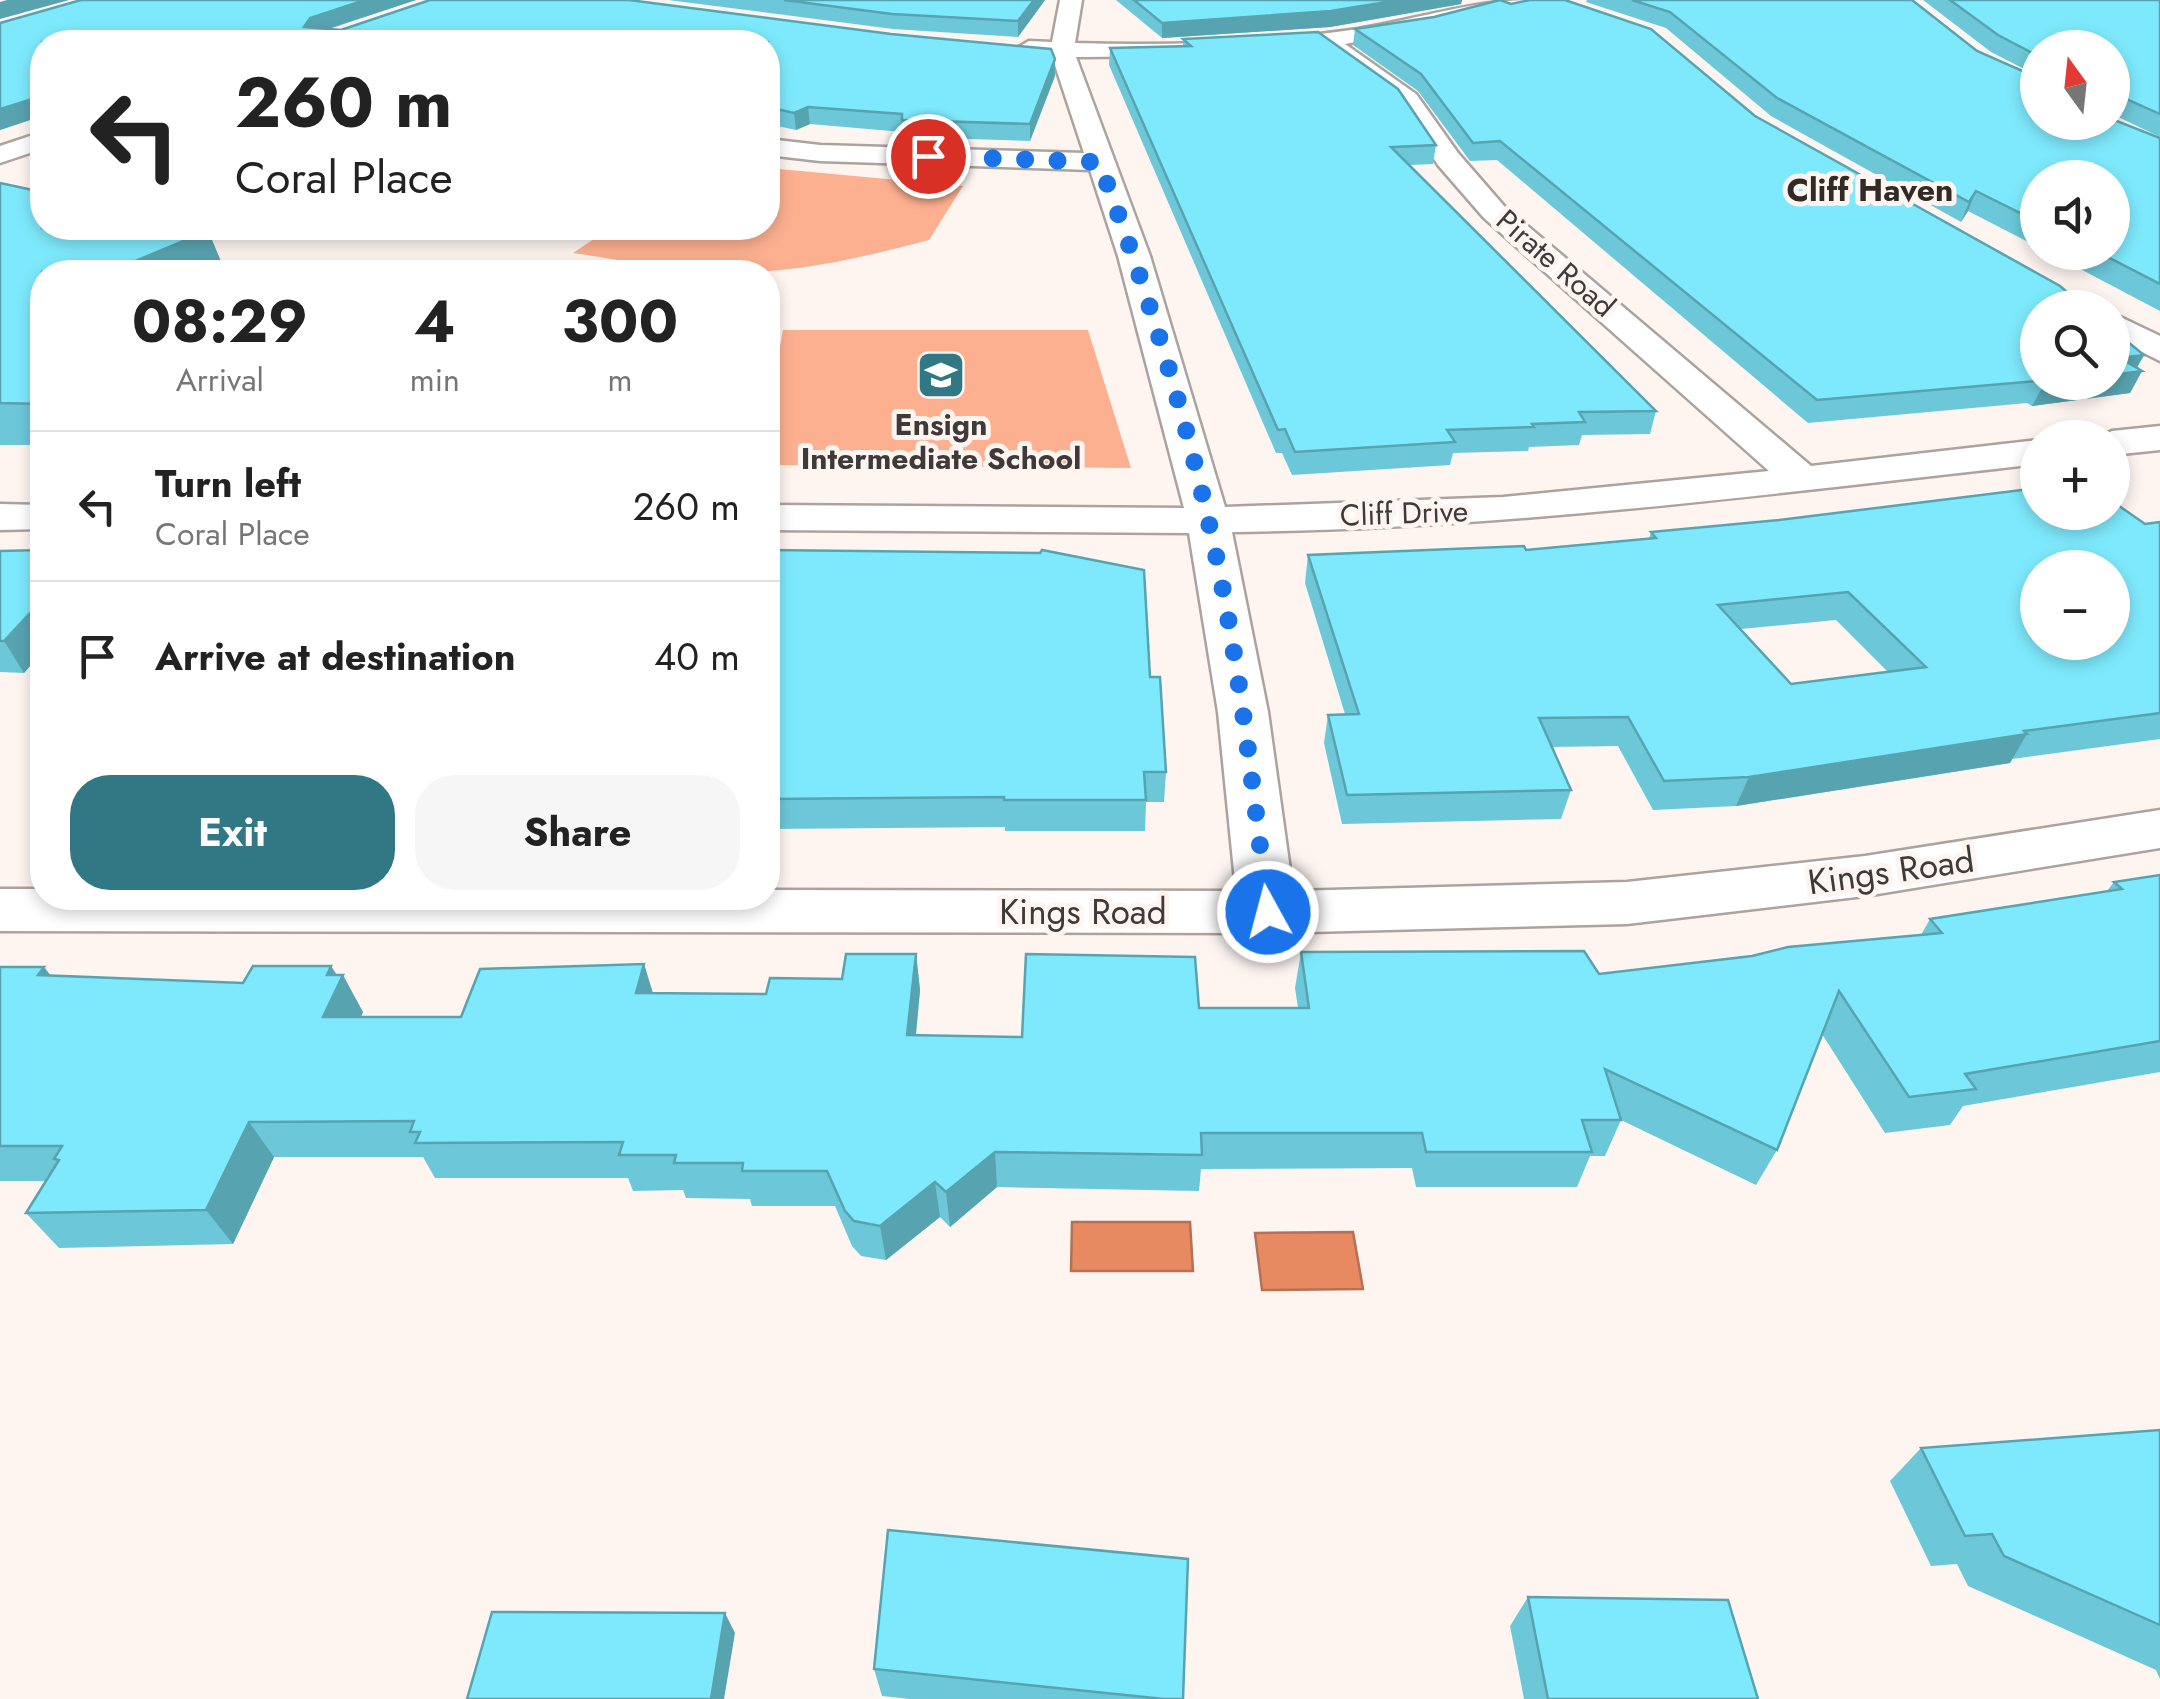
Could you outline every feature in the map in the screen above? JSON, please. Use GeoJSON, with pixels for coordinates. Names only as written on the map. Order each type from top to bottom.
{"type":"FeatureCollection","features":[{"type":"Feature","properties":{"kind":"street"},"geometry":{"type":"LineString","coordinates":[[1071,0],[1062,50],[1134,256],[1208,519],[1243,712],[1268,912]]}},
{"type":"Feature","properties":{"kind":"street"},"geometry":{"type":"LineString","coordinates":[[1009,48],[1225,46],[1323,38],[1437,21],[1522,0]]}},
{"type":"Feature","properties":{"kind":"street","name":"Pirate Road"},"geometry":{"type":"LineString","coordinates":[[1323,38],[1407,99],[1448,159],[1494,212],[1801,478]]}},
{"type":"Feature","properties":{"kind":"street"},"geometry":{"type":"LineString","coordinates":[[0,155],[30,144]]}},
{"type":"Feature","properties":{"kind":"street"},"geometry":{"type":"LineString","coordinates":[[780,148],[1099,162]]}},
{"type":"Feature","properties":{"kind":"street"},"geometry":{"type":"LineString","coordinates":[[2130,333],[2160,350]]}},
{"type":"Feature","properties":{"kind":"street"},"geometry":{"type":"LineString","coordinates":[[2130,442],[2160,438]]}},
{"type":"Feature","properties":{"kind":"street","name":"Cliff Drive"},"geometry":{"type":"LineString","coordinates":[[780,518],[1208,519],[1426,514],[1603,501],[2020,454]]}},
{"type":"Feature","properties":{"kind":"street"},"geometry":{"type":"LineString","coordinates":[[0,517],[30,517]]}},
{"type":"Feature","properties":{"kind":"street","name":"Kings Road"},"geometry":{"type":"LineString","coordinates":[[0,910],[1268,912],[1627,903],[1865,876],[2160,829]]}},
{"type":"Feature","properties":{"kind":"shaded area"},"geometry":{"type":"Polygon","coordinates":[[[780,169],[963,186],[929,240],[821,265],[780,269],[780,260],[616,260],[573,253],[592,240],[780,240],[780,169]]]}},
{"type":"Feature","properties":{"kind":"shaded area"},"geometry":{"type":"Polygon","coordinates":[[[783,330],[1088,330],[1131,468],[780,465],[783,330]]]}},
{"type":"Feature","properties":{"kind":"shaded area"},"geometry":{"type":"Polygon","coordinates":[[[1072,1222],[1190,1222],[1193,1271],[1071,1271],[1072,1222]]]}},
{"type":"Feature","properties":{"kind":"shaded area"},"geometry":{"type":"Polygon","coordinates":[[[1353,1232],[1363,1289],[1262,1290],[1255,1233],[1353,1232]]]}},
{"type":"Feature","properties":{"kind":"building"},"geometry":{"type":"Polygon","coordinates":[[[81,0],[365,0],[310,18],[304,27],[341,30],[30,30],[30,100],[0,109],[0,23],[81,0]]]}},
{"type":"Feature","properties":{"kind":"building"},"geometry":{"type":"Polygon","coordinates":[[[430,0],[629,0],[891,34],[1051,49],[1055,59],[1030,124],[902,120],[902,114],[808,107],[794,113],[780,110],[780,30],[341,30],[430,0]]]}},
{"type":"Feature","properties":{"kind":"building"},"geometry":{"type":"Polygon","coordinates":[[[784,0],[1034,0],[1018,21],[892,14],[784,0]]]}},
{"type":"Feature","properties":{"kind":"building"},"geometry":{"type":"Polygon","coordinates":[[[1134,0],[1399,0],[1331,11],[1162,23],[1134,0]]]}},
{"type":"Feature","properties":{"kind":"building"},"geometry":{"type":"Polygon","coordinates":[[[1500,0],[1511,4],[1565,0],[1651,29],[1755,116],[2020,264],[2020,270],[2031,270],[2065,290],[2020,290],[2020,383],[1817,400],[1500,141],[1473,143],[1421,74],[1355,29],[1434,17],[1500,0]]]}},
{"type":"Feature","properties":{"kind":"building"},"geometry":{"type":"Polygon","coordinates":[[[1632,0],[1912,0],[1977,51],[2020,70],[2020,140],[2130,140],[2130,126],[2160,138],[2160,284],[2130,269],[2130,160],[2020,160],[2020,213],[1976,191],[1969,202],[1777,98],[1670,12],[1632,0]]]}},
{"type":"Feature","properties":{"kind":"building"},"geometry":{"type":"Polygon","coordinates":[[[1950,0],[2160,0],[2160,114],[2130,101],[2130,30],[2020,30],[2020,47],[1950,0]]]}},
{"type":"Feature","properties":{"kind":"building"},"geometry":{"type":"Polygon","coordinates":[[[1318,32],[1398,89],[1436,145],[1391,147],[1656,411],[1579,412],[1585,422],[1447,430],[1455,442],[1295,452],[1285,429],[1278,430],[1110,48],[1191,46],[1183,39],[1318,32]]]}},
{"type":"Feature","properties":{"kind":"building"},"geometry":{"type":"Polygon","coordinates":[[[0,183],[30,189],[30,240],[186,240],[138,260],[30,260],[30,404],[0,403],[0,183]]]}},
{"type":"Feature","properties":{"kind":"building"},"geometry":{"type":"Polygon","coordinates":[[[2130,344],[2144,355],[2130,357],[2130,344]]]}},
{"type":"Feature","properties":{"kind":"building"},"geometry":{"type":"Polygon","coordinates":[[[2020,490],[2020,530],[2130,530],[2130,514],[2145,524],[2160,522],[2160,713],[2024,731],[2027,734],[1749,777],[1664,781],[1628,717],[1539,718],[1571,790],[1347,795],[1328,715],[1359,714],[1308,555],[1524,546],[1526,550],[1656,538],[1651,532],[2020,490]],[[1848,592],[1718,605],[1791,684],[1926,667],[1848,592]]]}},
{"type":"Feature","properties":{"kind":"building"},"geometry":{"type":"Polygon","coordinates":[[[30,550],[30,613],[4,641],[0,641],[0,551],[30,550]]]}},
{"type":"Feature","properties":{"kind":"building"},"geometry":{"type":"Polygon","coordinates":[[[780,550],[1042,550],[1144,570],[1150,677],[1160,677],[1166,772],[1144,772],[1146,800],[780,799],[780,550]]]}},
{"type":"Feature","properties":{"kind":"building"},"geometry":{"type":"Polygon","coordinates":[[[2160,875],[2160,1041],[1965,1074],[1976,1089],[1909,1097],[1839,991],[1777,1150],[1605,1069],[1621,1120],[1582,1120],[1592,1152],[1426,1152],[1422,1133],[1201,1133],[1202,1155],[995,1152],[946,1192],[935,1182],[880,1226],[854,1221],[845,1211],[827,1171],[742,1171],[743,1163],[674,1163],[676,1155],[619,1155],[623,1142],[415,1143],[420,1132],[410,1132],[414,1121],[249,1122],[206,1210],[26,1213],[59,1160],[54,1159],[62,1146],[0,1146],[0,967],[44,967],[38,975],[243,983],[253,966],[331,966],[327,975],[343,975],[323,1017],[461,1017],[480,969],[644,964],[636,993],[766,994],[770,978],[842,979],[846,954],[916,954],[907,1035],[1022,1037],[1026,954],[1195,957],[1199,1008],[1309,1008],[1301,952],[1584,951],[1599,974],[1752,956],[1788,947],[1942,933],[1930,919],[2122,889],[2114,882],[2160,875]]]}},
{"type":"Feature","properties":{"kind":"building"},"geometry":{"type":"Polygon","coordinates":[[[2160,1430],[2160,1625],[2004,1556],[1992,1534],[1965,1536],[1921,1448],[2160,1430]]]}},
{"type":"Feature","properties":{"kind":"building"},"geometry":{"type":"Polygon","coordinates":[[[888,1530],[1188,1559],[1183,1699],[874,1669],[888,1530]]]}},
{"type":"Feature","properties":{"kind":"building"},"geometry":{"type":"Polygon","coordinates":[[[1528,1597],[1728,1600],[1758,1699],[1548,1699],[1528,1597]]]}},
{"type":"Feature","properties":{"kind":"building"},"geometry":{"type":"Polygon","coordinates":[[[492,1612],[725,1613],[711,1699],[467,1699],[492,1612]]]}},
{"type":"Feature","properties":{"kind":"place","name":"Ensign Intermediate School"},"geometry":{"type":"Point","coordinates":[941,375]}},
{"type":"Feature","properties":{"kind":"district","name":"Cliff Haven"},"geometry":{"type":"Point","coordinates":[1870,190]}},
{"type":"Feature","properties":{"kind":"route"},"geometry":{"type":"LineString","coordinates":[[928,156],[1099,162],[1134,256],[1208,519],[1243,712],[1268,912]]}}]}
